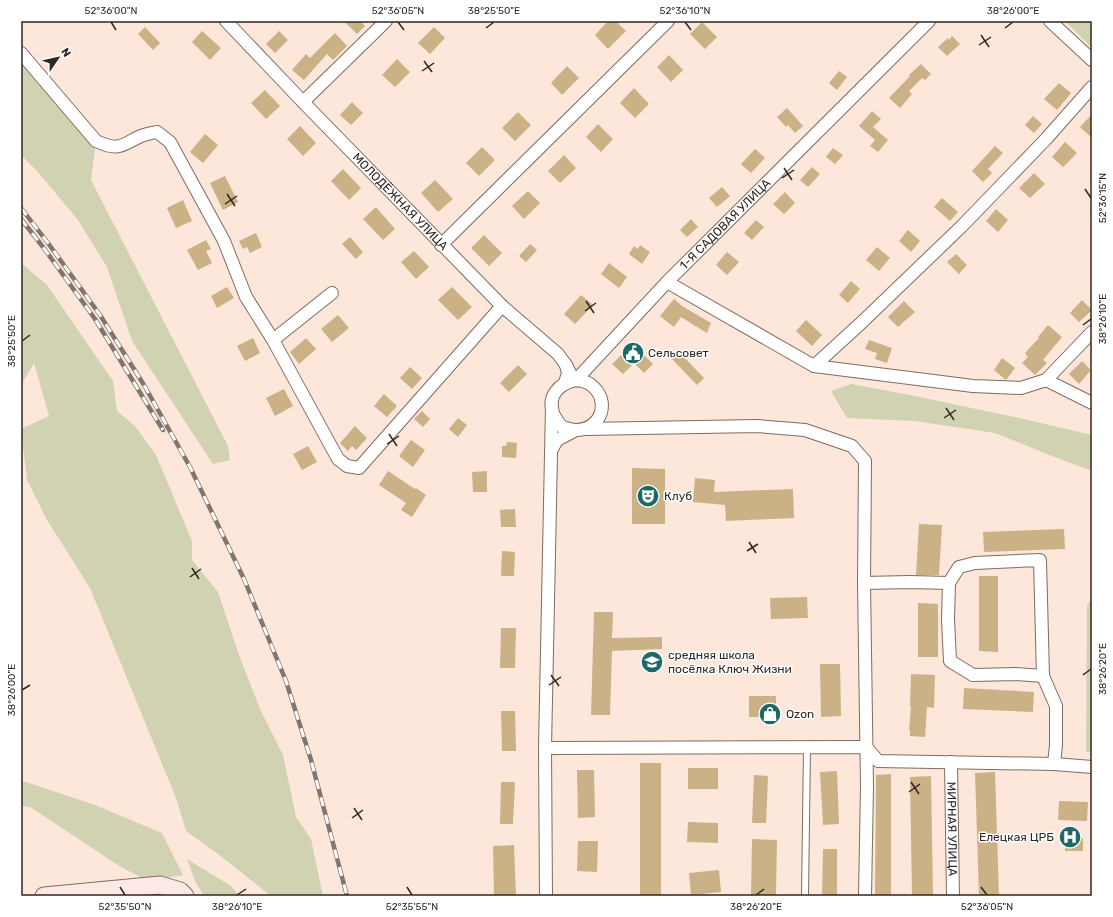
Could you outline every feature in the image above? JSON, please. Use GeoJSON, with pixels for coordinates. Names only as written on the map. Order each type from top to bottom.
{"type":"FeatureCollection","features":[{"type":"Feature","properties":{"kind":"street","name":"МОЛОДЁЖНАЯ УЛИЦА"},"geometry":{"type":"LineString","coordinates":[[226,21],[441,245],[502,306],[558,354],[566,365],[571,382]]}},
{"type":"Feature","properties":{"kind":"street"},"geometry":{"type":"LineString","coordinates":[[303,102],[386,21]]}},
{"type":"Feature","properties":{"kind":"street"},"geometry":{"type":"LineString","coordinates":[[441,245],[668,21]]}},
{"type":"Feature","properties":{"kind":"street","name":"1-Я САДОВАЯ УЛИЦА"},"geometry":{"type":"LineString","coordinates":[[571,382],[667,282],[929,21]]}},
{"type":"Feature","properties":{"kind":"street"},"geometry":{"type":"LineString","coordinates":[[1050,21],[1092,60]]}},
{"type":"Feature","properties":{"kind":"street"},"geometry":{"type":"LineString","coordinates":[[21,53],[96,142],[108,147],[122,146],[142,135],[157,132],[170,142],[224,241],[246,297],[273,340],[338,459],[347,466],[360,468],[502,306]]}},
{"type":"Feature","properties":{"kind":"street"},"geometry":{"type":"LineString","coordinates":[[814,366],[866,319],[962,226],[1046,140],[1092,87]]}},
{"type":"Feature","properties":{"kind":"street"},"geometry":{"type":"LineString","coordinates":[[667,282],[814,366],[973,386],[1021,388],[1046,380],[1092,332]]}},
{"type":"Feature","properties":{"kind":"street"},"geometry":{"type":"LineString","coordinates":[[273,340],[332,293]]}},
{"type":"Feature","properties":{"kind":"street"},"geometry":{"type":"LineString","coordinates":[[1046,380],[1092,403]]}},
{"type":"Feature","properties":{"kind":"street"},"geometry":{"type":"LineString","coordinates":[[546,896],[545,748],[552,400],[562,385],[571,382],[586,382],[591,384],[601,396],[601,414],[596,422],[590,427],[557,440],[551,451]]}},
{"type":"Feature","properties":{"kind":"street"},"geometry":{"type":"LineString","coordinates":[[602,405],[613,422],[621,428]]}},
{"type":"Feature","properties":{"kind":"street"},"geometry":{"type":"LineString","coordinates":[[552,406],[553,414],[562,427],[580,430],[757,426],[805,430],[852,446],[865,461],[864,582],[867,786],[866,896]]}},
{"type":"Feature","properties":{"kind":"street"},"geometry":{"type":"LineString","coordinates":[[1043,676],[1016,674],[973,675],[950,661],[948,619],[949,583],[959,568],[975,563],[1040,560],[1043,676],[1056,706],[1056,745],[1054,764]]}},
{"type":"Feature","properties":{"kind":"street"},"geometry":{"type":"LineString","coordinates":[[864,582],[949,583]]}},
{"type":"Feature","properties":{"kind":"street"},"geometry":{"type":"LineString","coordinates":[[545,748],[866,747],[878,761],[1054,764],[1092,767]]}},
{"type":"Feature","properties":{"kind":"street","name":"МИРНАЯ УЛИЦА"},"geometry":{"type":"LineString","coordinates":[[950,762],[953,896]]}},
{"type":"Feature","properties":{"kind":"street"},"geometry":{"type":"LineString","coordinates":[[44,896],[160,885],[180,891],[185,896]]}},
{"type":"Feature","properties":{"kind":"lane"},"geometry":{"type":"LineString","coordinates":[[805,896],[807,747]]}},
{"type":"Feature","properties":{"kind":"green space"},"geometry":{"type":"Polygon","coordinates":[[[1065,21],[1092,21],[1092,48],[1065,21]]]}},
{"type":"Feature","properties":{"kind":"green space"},"geometry":{"type":"Polygon","coordinates":[[[21,53],[96,141],[91,180],[228,446],[230,460],[213,464],[132,341],[107,267],[78,220],[37,171],[21,155],[21,53]]]}},
{"type":"Feature","properties":{"kind":"green space"},"geometry":{"type":"Polygon","coordinates":[[[21,263],[47,285],[113,381],[117,411],[135,426],[156,455],[192,541],[192,560],[218,592],[239,655],[260,709],[283,755],[296,817],[311,839],[323,896],[271,896],[186,831],[176,798],[90,588],[47,520],[27,480],[21,429],[49,416],[34,363],[21,385],[21,263]]]}},
{"type":"Feature","properties":{"kind":"green space"},"geometry":{"type":"Polygon","coordinates":[[[851,384],[1019,418],[1092,435],[1092,471],[995,433],[915,421],[847,418],[831,391],[851,384]]]}},
{"type":"Feature","properties":{"kind":"green space"},"geometry":{"type":"Polygon","coordinates":[[[1092,597],[1092,752],[1086,752],[1087,606],[1092,597]]]}},
{"type":"Feature","properties":{"kind":"green space"},"geometry":{"type":"Polygon","coordinates":[[[21,782],[26,782],[95,805],[162,833],[183,875],[148,881],[121,867],[30,807],[21,806],[21,782]]]}},
{"type":"Feature","properties":{"kind":"green space"},"geometry":{"type":"Polygon","coordinates":[[[187,859],[231,886],[240,896],[204,896],[195,881],[187,859]]]}},
{"type":"Feature","properties":{"kind":"building"},"geometry":{"type":"Polygon","coordinates":[[[344,21],[360,21],[365,26],[357,34],[344,21]]]}},
{"type":"Feature","properties":{"kind":"building"},"geometry":{"type":"Polygon","coordinates":[[[608,21],[616,21],[626,31],[608,49],[595,35],[608,21]]]}},
{"type":"Feature","properties":{"kind":"building"},"geometry":{"type":"Polygon","coordinates":[[[702,22],[717,37],[705,49],[690,34],[702,22]]]}},
{"type":"Feature","properties":{"kind":"building"},"geometry":{"type":"Polygon","coordinates":[[[145,27],[160,43],[153,50],[138,34],[145,27]]]}},
{"type":"Feature","properties":{"kind":"building"},"geometry":{"type":"Polygon","coordinates":[[[434,27],[445,38],[430,54],[418,43],[434,27]]]}},
{"type":"Feature","properties":{"kind":"building"},"geometry":{"type":"Polygon","coordinates":[[[202,31],[221,48],[210,60],[192,42],[202,31]]]}},
{"type":"Feature","properties":{"kind":"building"},"geometry":{"type":"Polygon","coordinates":[[[279,31],[288,40],[275,53],[266,44],[279,31]]]}},
{"type":"Feature","properties":{"kind":"building"},"geometry":{"type":"Polygon","coordinates":[[[335,33],[347,46],[333,60],[327,54],[304,80],[292,70],[306,54],[310,58],[335,33]]]}},
{"type":"Feature","properties":{"kind":"building"},"geometry":{"type":"Polygon","coordinates":[[[952,36],[960,44],[947,56],[938,47],[948,38],[949,40],[952,36]]]}},
{"type":"Feature","properties":{"kind":"building"},"geometry":{"type":"Polygon","coordinates":[[[669,55],[683,70],[671,82],[657,67],[669,55]]]}},
{"type":"Feature","properties":{"kind":"building"},"geometry":{"type":"Polygon","coordinates":[[[397,59],[410,72],[395,87],[382,75],[397,59]]]}},
{"type":"Feature","properties":{"kind":"building"},"geometry":{"type":"Polygon","coordinates":[[[921,64],[931,74],[925,80],[922,78],[909,91],[912,94],[900,108],[889,98],[921,64]]]}},
{"type":"Feature","properties":{"kind":"building"},"geometry":{"type":"Polygon","coordinates":[[[567,66],[579,78],[562,95],[551,83],[567,66]]]}},
{"type":"Feature","properties":{"kind":"building"},"geometry":{"type":"Polygon","coordinates":[[[839,71],[847,77],[837,90],[829,83],[839,71]]]}},
{"type":"Feature","properties":{"kind":"building"},"geometry":{"type":"Polygon","coordinates":[[[1059,83],[1071,93],[1057,110],[1044,99],[1059,83]]]}},
{"type":"Feature","properties":{"kind":"building"},"geometry":{"type":"Polygon","coordinates":[[[634,88],[649,104],[635,118],[620,103],[634,88]]]}},
{"type":"Feature","properties":{"kind":"building"},"geometry":{"type":"Polygon","coordinates":[[[265,90],[280,106],[266,119],[251,103],[265,90]]]}},
{"type":"Feature","properties":{"kind":"building"},"geometry":{"type":"Polygon","coordinates":[[[352,102],[363,113],[351,125],[340,115],[352,102]]]}},
{"type":"Feature","properties":{"kind":"building"},"geometry":{"type":"Polygon","coordinates":[[[787,108],[803,126],[795,133],[788,125],[786,127],[777,117],[787,108]]]}},
{"type":"Feature","properties":{"kind":"building"},"geometry":{"type":"Polygon","coordinates":[[[872,111],[881,119],[873,127],[888,140],[878,152],[870,146],[875,140],[859,126],[872,111]]]}},
{"type":"Feature","properties":{"kind":"building"},"geometry":{"type":"Polygon","coordinates":[[[518,112],[531,125],[515,141],[502,128],[518,112]]]}},
{"type":"Feature","properties":{"kind":"building"},"geometry":{"type":"Polygon","coordinates":[[[1092,114],[1092,138],[1080,127],[1092,114]]]}},
{"type":"Feature","properties":{"kind":"building"},"geometry":{"type":"Polygon","coordinates":[[[1033,116],[1042,124],[1034,133],[1025,125],[1033,116]]]}},
{"type":"Feature","properties":{"kind":"building"},"geometry":{"type":"Polygon","coordinates":[[[598,124],[613,139],[601,152],[586,137],[598,124]]]}},
{"type":"Feature","properties":{"kind":"building"},"geometry":{"type":"Polygon","coordinates":[[[300,126],[316,143],[303,156],[287,139],[300,126]]]}},
{"type":"Feature","properties":{"kind":"building"},"geometry":{"type":"Polygon","coordinates":[[[205,134],[218,145],[203,163],[190,152],[205,134]]]}},
{"type":"Feature","properties":{"kind":"building"},"geometry":{"type":"Polygon","coordinates":[[[1065,142],[1077,153],[1063,167],[1052,157],[1065,142]]]}},
{"type":"Feature","properties":{"kind":"building"},"geometry":{"type":"Polygon","coordinates":[[[995,146],[1003,153],[988,169],[992,173],[983,182],[972,171],[995,146]]]}},
{"type":"Feature","properties":{"kind":"building"},"geometry":{"type":"Polygon","coordinates":[[[482,147],[495,160],[479,176],[466,163],[482,147]]]}},
{"type":"Feature","properties":{"kind":"building"},"geometry":{"type":"Polygon","coordinates":[[[833,148],[843,155],[835,164],[826,157],[833,148]]]}},
{"type":"Feature","properties":{"kind":"building"},"geometry":{"type":"Polygon","coordinates":[[[755,149],[765,158],[751,173],[741,164],[755,149]]]}},
{"type":"Feature","properties":{"kind":"building"},"geometry":{"type":"Polygon","coordinates":[[[564,155],[576,168],[560,183],[548,171],[564,155]]]}},
{"type":"Feature","properties":{"kind":"building"},"geometry":{"type":"Polygon","coordinates":[[[812,167],[820,174],[808,187],[800,180],[812,167]]]}},
{"type":"Feature","properties":{"kind":"building"},"geometry":{"type":"Polygon","coordinates":[[[343,169],[361,188],[349,200],[331,181],[343,169]]]}},
{"type":"Feature","properties":{"kind":"building"},"geometry":{"type":"Polygon","coordinates":[[[1034,173],[1045,184],[1030,198],[1019,188],[1034,173]]]}},
{"type":"Feature","properties":{"kind":"building"},"geometry":{"type":"Polygon","coordinates":[[[225,176],[238,202],[223,210],[210,183],[225,176]]]}},
{"type":"Feature","properties":{"kind":"building"},"geometry":{"type":"Polygon","coordinates":[[[435,180],[453,199],[438,212],[421,193],[435,180]]]}},
{"type":"Feature","properties":{"kind":"building"},"geometry":{"type":"Polygon","coordinates":[[[722,187],[730,196],[717,207],[709,198],[722,187]]]}},
{"type":"Feature","properties":{"kind":"building"},"geometry":{"type":"Polygon","coordinates":[[[528,191],[540,203],[524,219],[512,206],[528,191]]]}},
{"type":"Feature","properties":{"kind":"building"},"geometry":{"type":"Polygon","coordinates":[[[785,192],[795,203],[784,214],[773,204],[785,192]]]}},
{"type":"Feature","properties":{"kind":"building"},"geometry":{"type":"Polygon","coordinates":[[[942,198],[958,212],[950,221],[934,207],[942,198]]]}},
{"type":"Feature","properties":{"kind":"building"},"geometry":{"type":"Polygon","coordinates":[[[183,200],[192,221],[176,228],[167,208],[183,200]]]}},
{"type":"Feature","properties":{"kind":"building"},"geometry":{"type":"Polygon","coordinates":[[[376,207],[395,229],[383,240],[363,219],[376,207]]]}},
{"type":"Feature","properties":{"kind":"building"},"geometry":{"type":"Polygon","coordinates":[[[996,209],[1008,220],[998,232],[986,221],[996,209]]]}},
{"type":"Feature","properties":{"kind":"building"},"geometry":{"type":"Polygon","coordinates":[[[691,219],[698,227],[687,237],[680,230],[691,219]]]}},
{"type":"Feature","properties":{"kind":"building"},"geometry":{"type":"Polygon","coordinates":[[[756,220],[764,227],[752,240],[744,233],[756,220]]]}},
{"type":"Feature","properties":{"kind":"building"},"geometry":{"type":"Polygon","coordinates":[[[908,230],[920,241],[911,252],[899,241],[908,230]]]}},
{"type":"Feature","properties":{"kind":"building"},"geometry":{"type":"Polygon","coordinates":[[[256,233],[262,247],[250,253],[247,247],[243,249],[239,241],[256,233]]]}},
{"type":"Feature","properties":{"kind":"building"},"geometry":{"type":"Polygon","coordinates":[[[484,235],[502,253],[489,266],[471,248],[484,235]]]}},
{"type":"Feature","properties":{"kind":"building"},"geometry":{"type":"Polygon","coordinates":[[[350,237],[363,252],[356,259],[342,244],[350,237]]]}},
{"type":"Feature","properties":{"kind":"building"},"geometry":{"type":"Polygon","coordinates":[[[206,240],[211,249],[206,251],[212,263],[198,270],[187,250],[206,240]]]}},
{"type":"Feature","properties":{"kind":"building"},"geometry":{"type":"Polygon","coordinates":[[[530,244],[537,250],[526,262],[519,256],[530,244]]]}},
{"type":"Feature","properties":{"kind":"building"},"geometry":{"type":"Polygon","coordinates":[[[640,245],[650,252],[642,264],[629,254],[634,246],[638,249],[640,245]]]}},
{"type":"Feature","properties":{"kind":"building"},"geometry":{"type":"Polygon","coordinates":[[[877,247],[890,258],[879,271],[866,260],[877,247]]]}},
{"type":"Feature","properties":{"kind":"building"},"geometry":{"type":"Polygon","coordinates":[[[414,251],[429,267],[416,279],[401,262],[414,251]]]}},
{"type":"Feature","properties":{"kind":"building"},"geometry":{"type":"Polygon","coordinates":[[[727,252],[739,262],[727,275],[716,265],[727,252]]]}},
{"type":"Feature","properties":{"kind":"building"},"geometry":{"type":"Polygon","coordinates":[[[956,254],[967,265],[959,274],[947,262],[956,254]]]}},
{"type":"Feature","properties":{"kind":"building"},"geometry":{"type":"Polygon","coordinates":[[[609,263],[627,277],[619,288],[601,274],[609,263]]]}},
{"type":"Feature","properties":{"kind":"building"},"geometry":{"type":"Polygon","coordinates":[[[851,281],[860,289],[848,303],[839,295],[851,281]]]}},
{"type":"Feature","properties":{"kind":"building"},"geometry":{"type":"Polygon","coordinates":[[[227,287],[234,298],[217,308],[211,296],[227,287]]]}},
{"type":"Feature","properties":{"kind":"building"},"geometry":{"type":"Polygon","coordinates":[[[452,287],[472,307],[458,320],[438,300],[452,287]]]}},
{"type":"Feature","properties":{"kind":"building"},"geometry":{"type":"Polygon","coordinates":[[[581,295],[593,305],[575,324],[564,314],[581,295]]]}},
{"type":"Feature","properties":{"kind":"building"},"geometry":{"type":"Polygon","coordinates":[[[674,299],[682,306],[711,323],[707,333],[681,317],[674,327],[660,316],[674,299]]]}},
{"type":"Feature","properties":{"kind":"building"},"geometry":{"type":"Polygon","coordinates":[[[1082,300],[1092,310],[1079,322],[1070,313],[1082,300]]]}},
{"type":"Feature","properties":{"kind":"building"},"geometry":{"type":"Polygon","coordinates":[[[904,301],[915,312],[898,327],[888,317],[904,301]]]}},
{"type":"Feature","properties":{"kind":"building"},"geometry":{"type":"Polygon","coordinates":[[[338,315],[349,328],[332,342],[321,329],[338,315]]]}},
{"type":"Feature","properties":{"kind":"building"},"geometry":{"type":"Polygon","coordinates":[[[806,320],[822,335],[812,346],[796,331],[806,320]]]}},
{"type":"Feature","properties":{"kind":"building"},"geometry":{"type":"Polygon","coordinates":[[[1048,325],[1062,337],[1043,360],[1047,363],[1035,375],[1022,363],[1028,357],[1025,353],[1039,338],[1038,337],[1048,325]]]}},
{"type":"Feature","properties":{"kind":"building"},"geometry":{"type":"Polygon","coordinates":[[[253,338],[260,353],[245,361],[237,346],[253,338]]]}},
{"type":"Feature","properties":{"kind":"building"},"geometry":{"type":"Polygon","coordinates":[[[306,338],[316,349],[299,364],[290,352],[306,338]]]}},
{"type":"Feature","properties":{"kind":"building"},"geometry":{"type":"Polygon","coordinates":[[[869,340],[892,348],[887,363],[875,359],[877,353],[865,349],[869,340]]]}},
{"type":"Feature","properties":{"kind":"building","name":"Сельсовет"},"geometry":{"type":"Polygon","coordinates":[[[633,344],[653,364],[644,373],[634,363],[623,374],[612,364],[633,344]]]}},
{"type":"Feature","properties":{"kind":"building"},"geometry":{"type":"Polygon","coordinates":[[[678,351],[704,378],[697,385],[671,358],[678,351]]]}},
{"type":"Feature","properties":{"kind":"building"},"geometry":{"type":"Polygon","coordinates":[[[1002,358],[1015,368],[1006,380],[994,370],[1002,358]]]}},
{"type":"Feature","properties":{"kind":"building"},"geometry":{"type":"Polygon","coordinates":[[[1082,361],[1091,370],[1079,384],[1069,374],[1082,361]]]}},
{"type":"Feature","properties":{"kind":"building"},"geometry":{"type":"Polygon","coordinates":[[[518,365],[527,374],[509,392],[500,383],[518,365]]]}},
{"type":"Feature","properties":{"kind":"building"},"geometry":{"type":"Polygon","coordinates":[[[410,367],[422,378],[412,389],[400,378],[410,367]]]}},
{"type":"Feature","properties":{"kind":"building"},"geometry":{"type":"Polygon","coordinates":[[[284,389],[293,406],[275,416],[266,398],[284,389]]]}},
{"type":"Feature","properties":{"kind":"building"},"geometry":{"type":"Polygon","coordinates":[[[384,394],[397,406],[387,417],[374,406],[384,394]]]}},
{"type":"Feature","properties":{"kind":"building"},"geometry":{"type":"Polygon","coordinates":[[[422,411],[430,419],[423,427],[414,419],[422,411]]]}},
{"type":"Feature","properties":{"kind":"building"},"geometry":{"type":"Polygon","coordinates":[[[458,418],[467,425],[458,437],[449,429],[458,418]]]}},
{"type":"Feature","properties":{"kind":"building"},"geometry":{"type":"Polygon","coordinates":[[[355,426],[367,438],[356,450],[352,446],[348,451],[340,443],[355,426]]]}},
{"type":"Feature","properties":{"kind":"building"},"geometry":{"type":"Polygon","coordinates":[[[411,440],[425,450],[413,467],[399,456],[411,440]]]}},
{"type":"Feature","properties":{"kind":"building"},"geometry":{"type":"Polygon","coordinates":[[[507,442],[517,443],[516,458],[502,457],[502,446],[506,446],[507,442]]]}},
{"type":"Feature","properties":{"kind":"building"},"geometry":{"type":"Polygon","coordinates":[[[308,446],[317,462],[302,470],[293,454],[308,446]]]}},
{"type":"Feature","properties":{"kind":"building","name":"Клуб"},"geometry":{"type":"Polygon","coordinates":[[[632,468],[665,469],[665,524],[632,524],[632,468]]]}},
{"type":"Feature","properties":{"kind":"building"},"geometry":{"type":"Polygon","coordinates":[[[388,471],[426,495],[412,517],[401,510],[406,503],[379,485],[388,471]]]}},
{"type":"Feature","properties":{"kind":"building"},"geometry":{"type":"Polygon","coordinates":[[[487,471],[487,492],[473,492],[472,472],[487,471]]]}},
{"type":"Feature","properties":{"kind":"building"},"geometry":{"type":"Polygon","coordinates":[[[695,478],[715,480],[714,492],[793,489],[794,518],[726,521],[725,505],[693,502],[695,478]]]}},
{"type":"Feature","properties":{"kind":"building"},"geometry":{"type":"Polygon","coordinates":[[[515,509],[516,527],[501,527],[500,510],[515,509]]]}},
{"type":"Feature","properties":{"kind":"building"},"geometry":{"type":"Polygon","coordinates":[[[919,524],[942,525],[939,575],[916,575],[919,524]]]}},
{"type":"Feature","properties":{"kind":"building"},"geometry":{"type":"Polygon","coordinates":[[[1064,529],[1065,549],[984,552],[983,532],[1064,529]]]}},
{"type":"Feature","properties":{"kind":"building"},"geometry":{"type":"Polygon","coordinates":[[[502,551],[515,552],[514,576],[501,576],[502,551]]]}},
{"type":"Feature","properties":{"kind":"building"},"geometry":{"type":"Polygon","coordinates":[[[979,576],[998,576],[998,652],[979,651],[979,576]]]}},
{"type":"Feature","properties":{"kind":"building"},"geometry":{"type":"Polygon","coordinates":[[[807,597],[808,618],[771,619],[770,598],[807,597]]]}},
{"type":"Feature","properties":{"kind":"building"},"geometry":{"type":"Polygon","coordinates":[[[918,603],[938,604],[938,657],[918,657],[918,603]]]}},
{"type":"Feature","properties":{"kind":"building"},"geometry":{"type":"Polygon","coordinates":[[[594,612],[613,612],[612,638],[662,637],[662,649],[612,651],[610,715],[591,715],[594,612]]]}},
{"type":"Feature","properties":{"kind":"building"},"geometry":{"type":"Polygon","coordinates":[[[501,628],[516,628],[515,668],[500,668],[501,628]]]}},
{"type":"Feature","properties":{"kind":"building"},"geometry":{"type":"Polygon","coordinates":[[[820,664],[840,664],[841,716],[821,717],[820,664]]]}},
{"type":"Feature","properties":{"kind":"building"},"geometry":{"type":"Polygon","coordinates":[[[911,674],[935,675],[934,708],[927,707],[925,737],[910,736],[911,674]]]}},
{"type":"Feature","properties":{"kind":"building"},"geometry":{"type":"Polygon","coordinates":[[[964,688],[1034,692],[1033,712],[963,709],[964,688]]]}},
{"type":"Feature","properties":{"kind":"building"},"geometry":{"type":"Polygon","coordinates":[[[749,696],[776,696],[776,717],[749,717],[749,696]]]}},
{"type":"Feature","properties":{"kind":"building"},"geometry":{"type":"Polygon","coordinates":[[[501,711],[515,711],[516,751],[502,751],[501,711]]]}},
{"type":"Feature","properties":{"kind":"building"},"geometry":{"type":"Polygon","coordinates":[[[640,763],[661,763],[661,896],[640,896],[640,763]]]}},
{"type":"Feature","properties":{"kind":"building"},"geometry":{"type":"Polygon","coordinates":[[[688,768],[718,768],[718,789],[688,789],[688,768]]]}},
{"type":"Feature","properties":{"kind":"building"},"geometry":{"type":"Polygon","coordinates":[[[577,770],[594,770],[595,817],[578,818],[577,770]]]}},
{"type":"Feature","properties":{"kind":"building"},"geometry":{"type":"Polygon","coordinates":[[[837,771],[839,824],[823,825],[820,772],[837,771]]]}},
{"type":"Feature","properties":{"kind":"building"},"geometry":{"type":"Polygon","coordinates":[[[995,772],[999,896],[979,896],[975,773],[995,772]]]}},
{"type":"Feature","properties":{"kind":"building"},"geometry":{"type":"Polygon","coordinates":[[[891,774],[891,896],[875,896],[876,775],[891,774]]]}},
{"type":"Feature","properties":{"kind":"building"},"geometry":{"type":"Polygon","coordinates":[[[754,775],[768,776],[766,823],[752,823],[754,775]]]}},
{"type":"Feature","properties":{"kind":"building"},"geometry":{"type":"Polygon","coordinates":[[[931,776],[933,896],[912,896],[910,777],[931,776]]]}},
{"type":"Feature","properties":{"kind":"building"},"geometry":{"type":"Polygon","coordinates":[[[501,782],[515,782],[513,824],[500,824],[501,782]]]}},
{"type":"Feature","properties":{"kind":"building"},"geometry":{"type":"Polygon","coordinates":[[[1059,801],[1088,802],[1087,821],[1058,820],[1059,801]]]}},
{"type":"Feature","properties":{"kind":"building"},"geometry":{"type":"Polygon","coordinates":[[[688,822],[718,823],[718,843],[687,842],[688,822]]]}},
{"type":"Feature","properties":{"kind":"building"},"geometry":{"type":"Polygon","coordinates":[[[1065,838],[1083,838],[1083,851],[1065,851],[1065,838]]]}},
{"type":"Feature","properties":{"kind":"building"},"geometry":{"type":"Polygon","coordinates":[[[752,839],[777,840],[776,896],[751,896],[752,839]]]}},
{"type":"Feature","properties":{"kind":"building"},"geometry":{"type":"Polygon","coordinates":[[[578,841],[598,841],[597,872],[577,871],[578,841]]]}},
{"type":"Feature","properties":{"kind":"building"},"geometry":{"type":"Polygon","coordinates":[[[514,845],[516,896],[494,896],[493,846],[514,845]]]}},
{"type":"Feature","properties":{"kind":"building"},"geometry":{"type":"Polygon","coordinates":[[[823,849],[837,849],[837,896],[822,896],[823,849]]]}},
{"type":"Feature","properties":{"kind":"building"},"geometry":{"type":"Polygon","coordinates":[[[719,870],[721,892],[691,895],[689,873],[719,870]]]}},
{"type":"Feature","properties":{"kind":"railway"},"geometry":{"type":"LineString","coordinates":[[21,208],[100,315],[144,385],[190,467],[244,579],[286,681],[311,760],[347,896]]}},
{"type":"Feature","properties":{"kind":"railway"},"geometry":{"type":"LineString","coordinates":[[21,219],[95,319],[163,430]]}},
{"type":"Feature","properties":{"kind":"place","name":"Сельсовет"},"geometry":{"type":"Point","coordinates":[633,353]}},
{"type":"Feature","properties":{"kind":"place","name":"Клуб"},"geometry":{"type":"Point","coordinates":[648,496]}},
{"type":"Feature","properties":{"kind":"place","name":"средняя школа посёлка Ключ Жизни"},"geometry":{"type":"Point","coordinates":[652,662]}},
{"type":"Feature","properties":{"kind":"place","name":"Ozon"},"geometry":{"type":"Point","coordinates":[770,714]}},
{"type":"Feature","properties":{"kind":"place","name":"Елецкая ЦРБ"},"geometry":{"type":"Point","coordinates":[1070,837]}}]}
